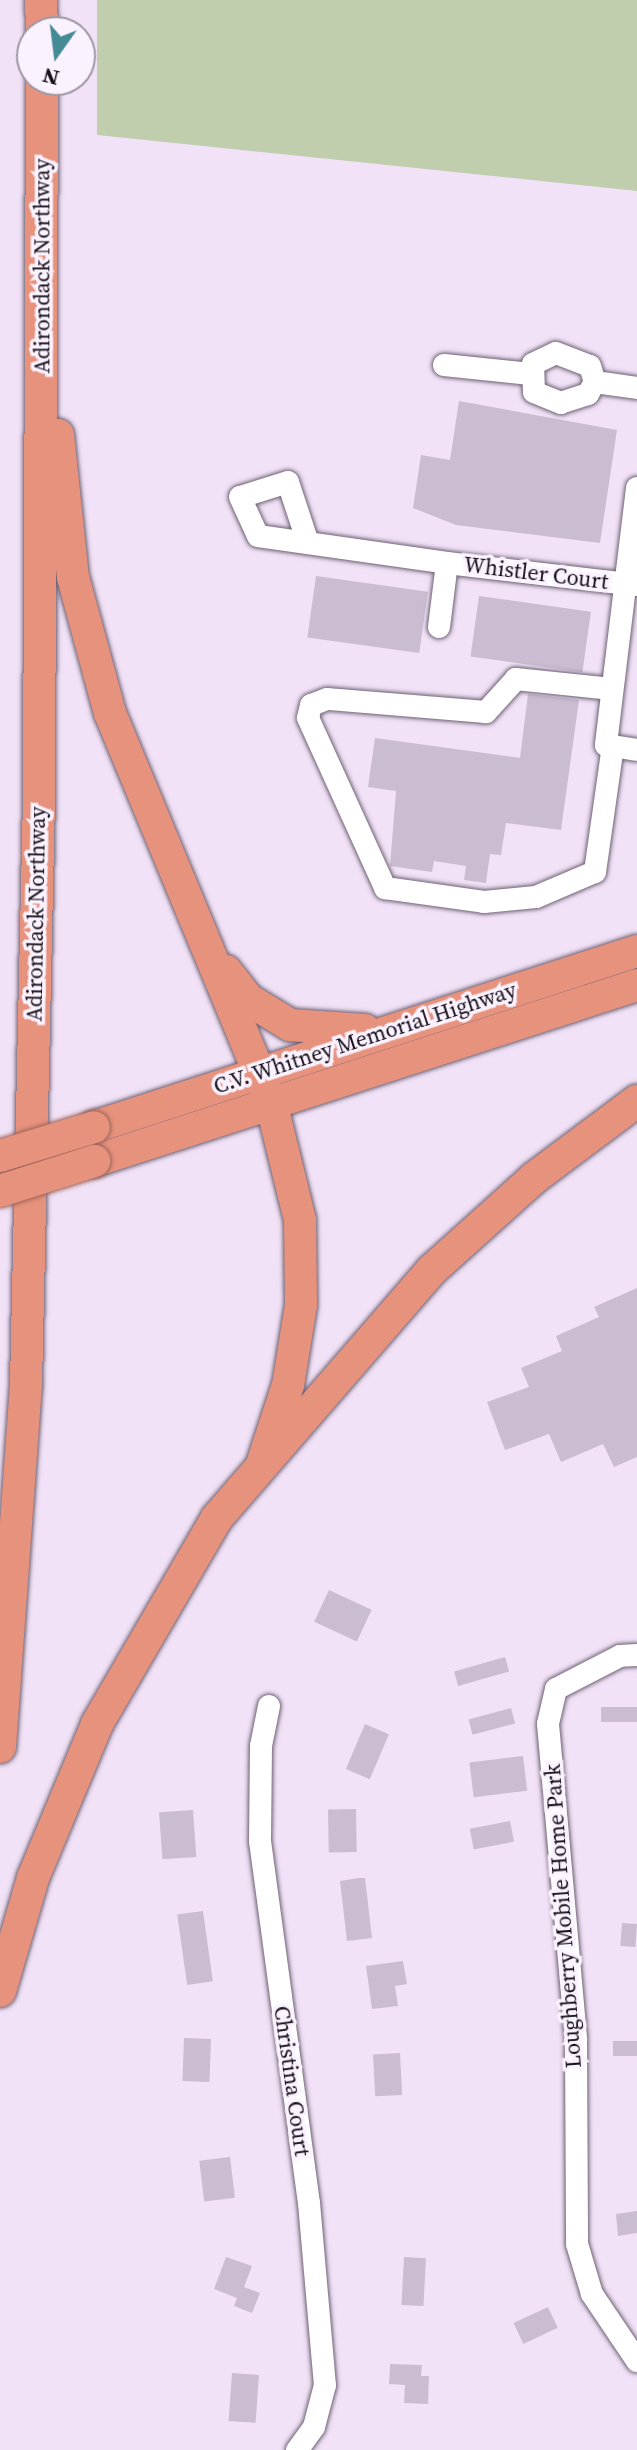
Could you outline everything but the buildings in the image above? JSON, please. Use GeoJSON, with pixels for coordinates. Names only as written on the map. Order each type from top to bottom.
{"type":"FeatureCollection","features":[{"type":"Feature","properties":{"kind":"highway","name":"Adirondack Northway"},"geometry":{"type":"LineString","coordinates":[[0,1747],[26,1385],[44,273],[42,96]]}},
{"type":"Feature","properties":{"kind":"highway"},"geometry":{"type":"LineString","coordinates":[[44,273],[73,577],[110,713],[265,1088],[289,1166],[304,1262],[288,1385],[263,1461]]}},
{"type":"Feature","properties":{"kind":"highway"},"geometry":{"type":"LineString","coordinates":[[203,943],[249,1000],[290,1025],[389,1031]]}},
{"type":"Feature","properties":{"kind":"highway","name":"C.V. Whitney Memorial Highway"},"geometry":{"type":"LineString","coordinates":[[0,1191],[94,1161],[389,1031],[637,951]]}},
{"type":"Feature","properties":{"kind":"highway","name":"C.V. Whitney Memorial Highway"},"geometry":{"type":"LineString","coordinates":[[0,1156],[94,1127],[265,1088],[637,985]]}},
{"type":"Feature","properties":{"kind":"highway"},"geometry":{"type":"LineString","coordinates":[[0,1991],[33,1878],[97,1724],[171,1588],[263,1461],[432,1270],[534,1178],[637,1101]]}},
{"type":"Feature","properties":{"kind":"street"},"geometry":{"type":"LineString","coordinates":[[556,353],[590,366],[595,382],[588,394],[561,403],[534,392],[531,374],[539,357],[556,353]]}},
{"type":"Feature","properties":{"kind":"street"},"geometry":{"type":"LineString","coordinates":[[444,365],[531,374]]}},
{"type":"Feature","properties":{"kind":"street"},"geometry":{"type":"LineString","coordinates":[[595,382],[637,388]]}},
{"type":"Feature","properties":{"kind":"street"},"geometry":{"type":"LineString","coordinates":[[637,488],[631,584],[612,689],[606,745],[637,750]]}},
{"type":"Feature","properties":{"kind":"street","name":"Whistler Court"},"geometry":{"type":"LineString","coordinates":[[308,543],[631,584]]}},
{"type":"Feature","properties":{"kind":"street"},"geometry":{"type":"LineString","coordinates":[[439,627],[447,563]]}},
{"type":"Feature","properties":{"kind":"street"},"geometry":{"type":"LineString","coordinates":[[612,689],[516,679],[486,712],[327,699],[311,705],[308,718],[385,888],[484,902],[536,897],[595,872],[613,746]]}},
{"type":"Feature","properties":{"kind":"street","name":"Loughberry Mobile Home Park"},"geometry":{"type":"LineString","coordinates":[[637,1655],[620,1656],[556,1689],[548,1724],[576,2040],[577,2244],[592,2294],[637,2361]]}},
{"type":"Feature","properties":{"kind":"street","name":"Christina Court"},"geometry":{"type":"LineString","coordinates":[[269,1706],[261,1746],[260,1841],[309,2203],[325,2385],[314,2427],[297,2450]]}},
{"type":"Feature","properties":{"kind":"green space"},"geometry":{"type":"Polygon","coordinates":[[[97,0],[637,0],[637,191],[97,135],[97,0]]]}}]}
